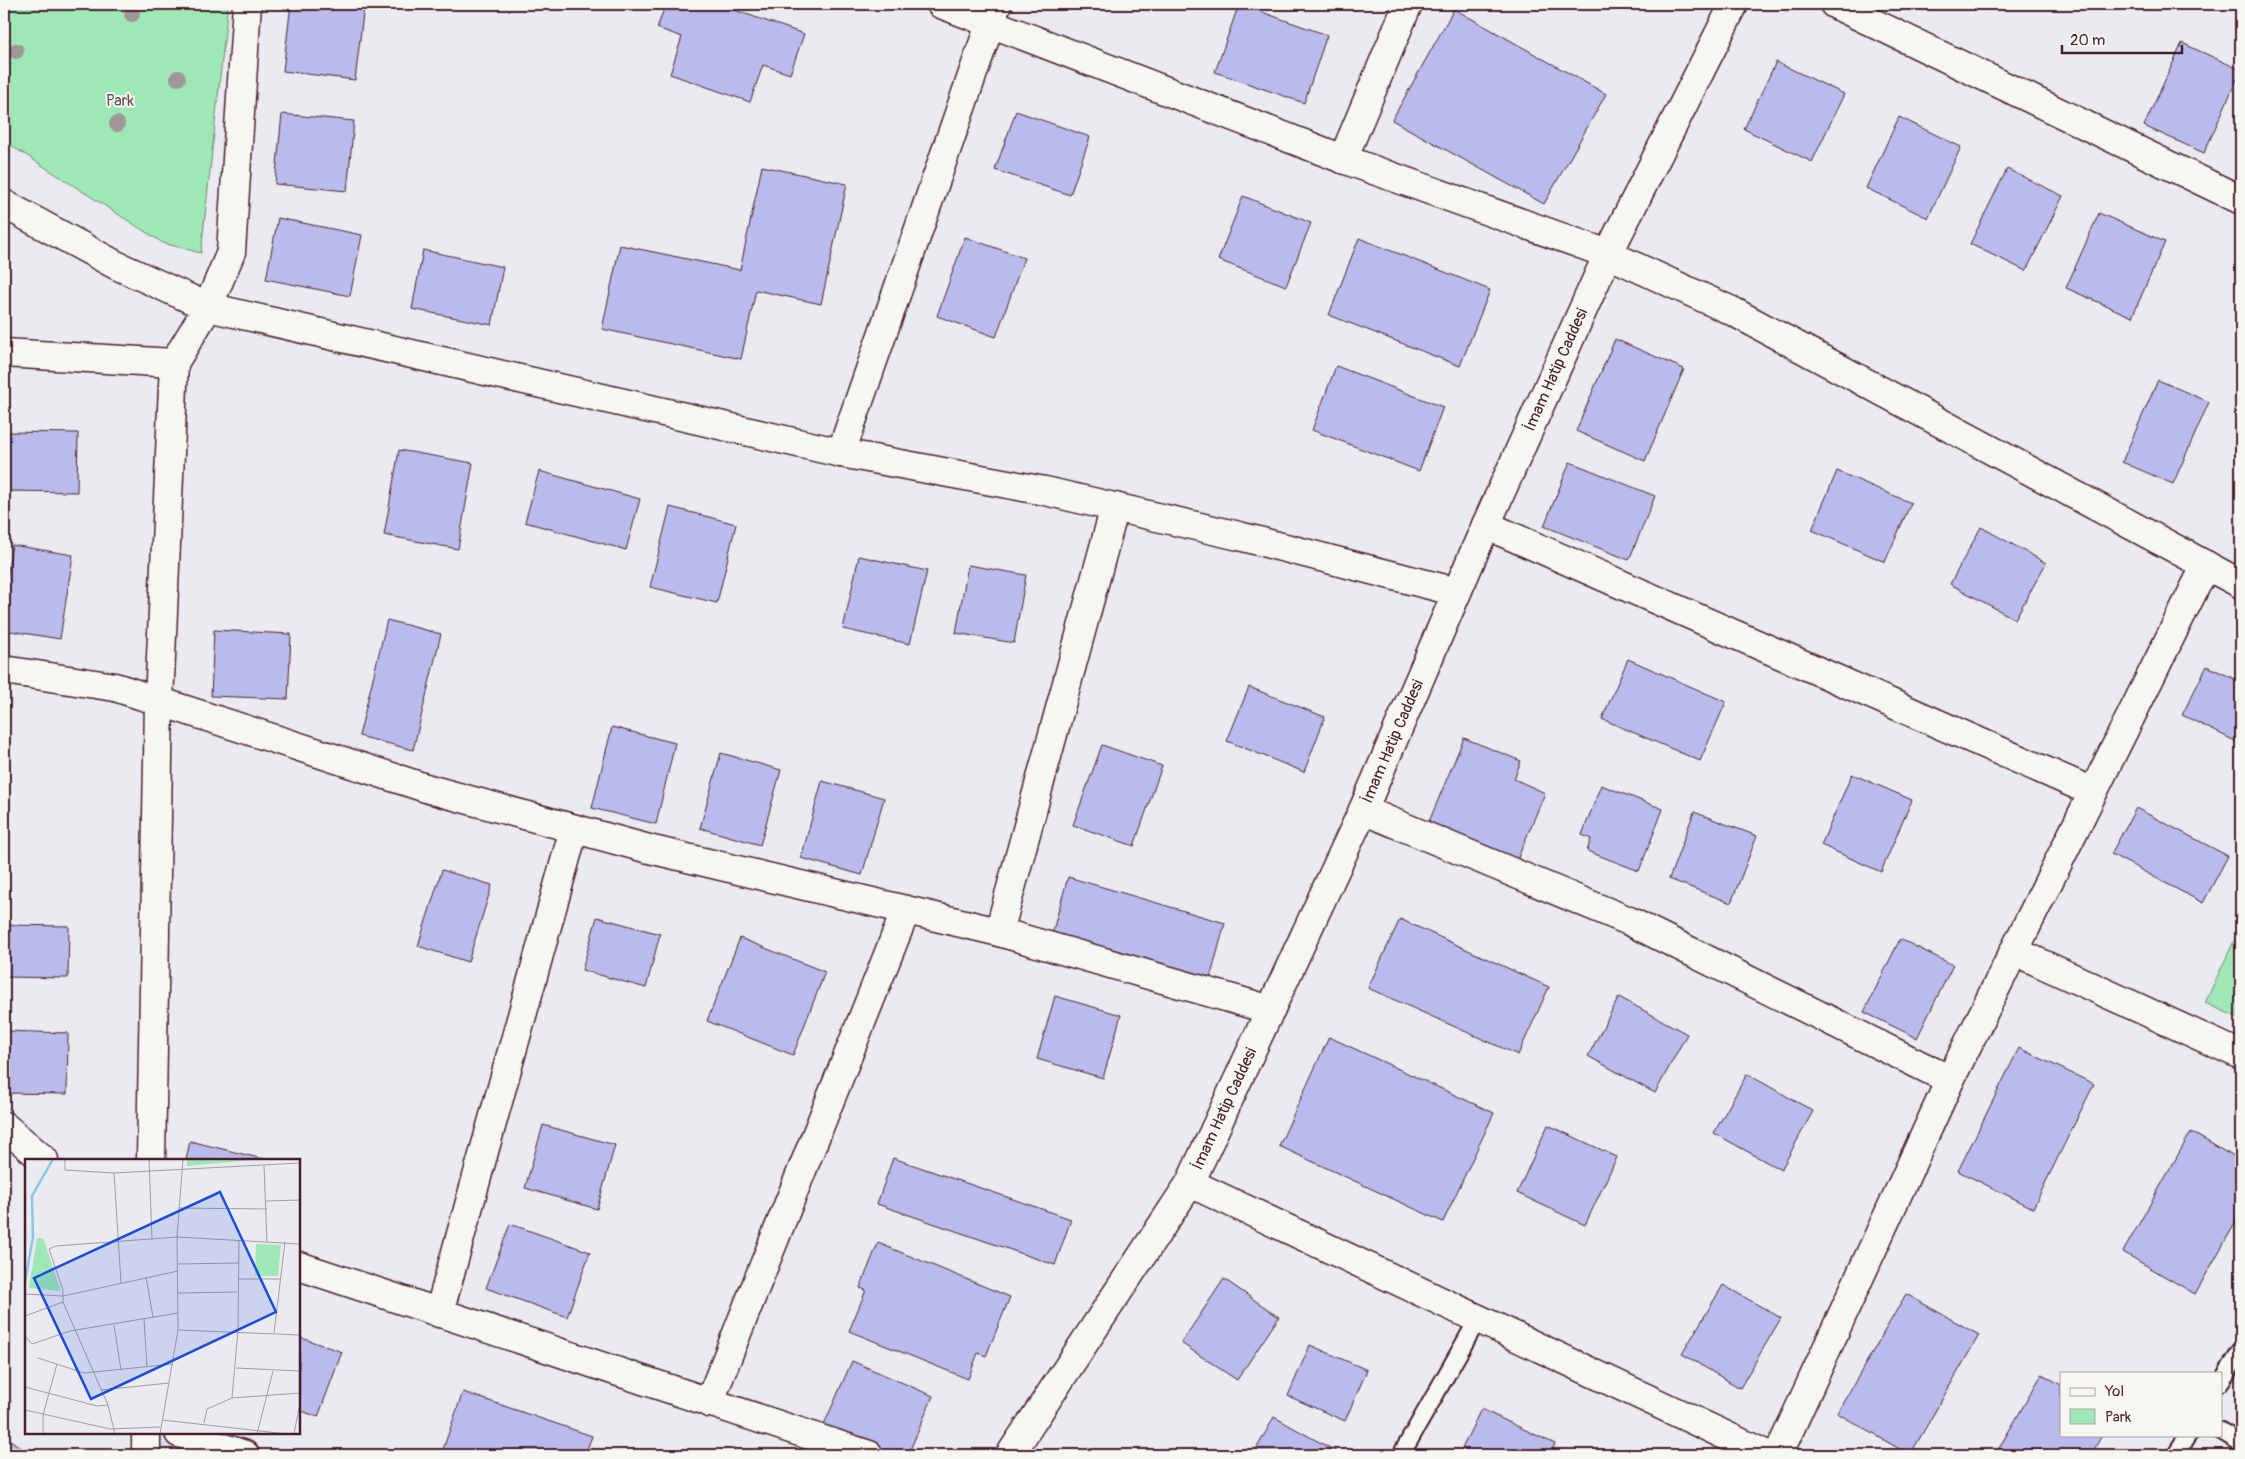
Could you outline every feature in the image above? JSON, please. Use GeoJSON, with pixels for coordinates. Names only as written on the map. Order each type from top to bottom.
{"type":"FeatureCollection","features":[{"type":"Feature","properties":{"kind":"street"},"geometry":{"type":"LineString","coordinates":[[151,1159],[159,702],[174,363],[208,307],[231,252],[246,4]]}},
{"type":"Feature","properties":{"kind":"street"},"geometry":{"type":"LineString","coordinates":[[942,4],[993,13],[1343,159],[1608,254],[1734,312],[2241,584]]}},
{"type":"Feature","properties":{"kind":"street"},"geometry":{"type":"LineString","coordinates":[[1343,159],[1408,4]]}},
{"type":"Feature","properties":{"kind":"street","name":"İmam Hatip Caddesi"},"geometry":{"type":"LineString","coordinates":[[1010,1455],[1190,1183],[1363,810],[1486,524],[1608,254],[1734,4]]}},
{"type":"Feature","properties":{"kind":"street"},"geometry":{"type":"LineString","coordinates":[[1834,4],[2241,200]]}},
{"type":"Feature","properties":{"kind":"street"},"geometry":{"type":"LineString","coordinates":[[841,453],[993,13]]}},
{"type":"Feature","properties":{"kind":"street"},"geometry":{"type":"LineString","coordinates":[[4,204],[116,265],[208,307],[841,453],[1045,491],[1239,536],[1457,592]]}},
{"type":"Feature","properties":{"kind":"street"},"geometry":{"type":"LineString","coordinates":[[4,353],[174,363]]}},
{"type":"Feature","properties":{"kind":"street"},"geometry":{"type":"LineString","coordinates":[[999,932],[1115,507]]}},
{"type":"Feature","properties":{"kind":"street"},"geometry":{"type":"LineString","coordinates":[[1486,524],[2093,792]]}},
{"type":"Feature","properties":{"kind":"street"},"geometry":{"type":"LineString","coordinates":[[1778,1455],[1950,1080],[2206,565]]}},
{"type":"Feature","properties":{"kind":"street"},"geometry":{"type":"LineString","coordinates":[[4,670],[115,687],[429,789],[648,849],[999,932],[1271,1010]]}},
{"type":"Feature","properties":{"kind":"street"},"geometry":{"type":"LineString","coordinates":[[1363,810],[1629,921],[1950,1080]]}},
{"type":"Feature","properties":{"kind":"street"},"geometry":{"type":"LineString","coordinates":[[439,1313],[574,829]]}},
{"type":"Feature","properties":{"kind":"street"},"geometry":{"type":"LineString","coordinates":[[709,1403],[906,910]]}},
{"type":"Feature","properties":{"kind":"street"},"geometry":{"type":"LineString","coordinates":[[2014,951],[2241,1055]]}},
{"type":"Feature","properties":{"kind":"street"},"geometry":{"type":"LineString","coordinates":[[4,1126],[43,1159]]}},
{"type":"Feature","properties":{"kind":"street"},"geometry":{"type":"LineString","coordinates":[[1190,1183],[1767,1455]]}},
{"type":"Feature","properties":{"kind":"street"},"geometry":{"type":"LineString","coordinates":[[300,1266],[869,1455]]}},
{"type":"Feature","properties":{"kind":"street"},"geometry":{"type":"LineString","coordinates":[[146,1434],[146,1455]]}},
{"type":"Feature","properties":{"kind":"street"},"geometry":{"type":"LineString","coordinates":[[182,1434],[245,1455]]}},
{"type":"Feature","properties":{"kind":"lane"},"geometry":{"type":"LineString","coordinates":[[1401,1455],[1478,1319]]}},
{"type":"Feature","properties":{"kind":"lane"},"geometry":{"type":"LineString","coordinates":[[2222,1380],[2241,1351]]}},
{"type":"Feature","properties":{"kind":"lane"},"geometry":{"type":"LineString","coordinates":[[2222,1433],[2241,1443]]}},
{"type":"Feature","properties":{"kind":"lane"},"geometry":{"type":"LineString","coordinates":[[2175,1455],[2187,1436]]}},
{"type":"Feature","properties":{"kind":"shaded area"},"geometry":{"type":"Polygon","coordinates":[[[159,1434],[211,1434],[265,1455],[154,1455],[155,1436],[159,1434]]]}},
{"type":"Feature","properties":{"kind":"green space","name":"Park"},"geometry":{"type":"Polygon","coordinates":[[[4,4],[228,4],[201,253],[163,243],[4,141],[4,4]]]}},
{"type":"Feature","properties":{"kind":"green space"},"geometry":{"type":"Polygon","coordinates":[[[2241,926],[2241,1019],[2205,1003],[2241,926]]]}},
{"type":"Feature","properties":{"kind":"building"},"geometry":{"type":"Polygon","coordinates":[[[291,4],[364,6],[355,80],[283,71],[291,4]]]}},
{"type":"Feature","properties":{"kind":"building"},"geometry":{"type":"Polygon","coordinates":[[[666,4],[717,4],[804,34],[790,74],[763,65],[750,102],[670,74],[682,37],[657,28],[666,4]]]}},
{"type":"Feature","properties":{"kind":"building"},"geometry":{"type":"Polygon","coordinates":[[[1239,4],[1327,35],[1304,103],[1215,72],[1239,4]]]}},
{"type":"Feature","properties":{"kind":"building"},"geometry":{"type":"Polygon","coordinates":[[[1894,4],[1907,4],[1904,10],[1894,4]]]}},
{"type":"Feature","properties":{"kind":"building"},"geometry":{"type":"Polygon","coordinates":[[[1454,9],[1606,94],[1544,204],[1392,120],[1454,9]]]}},
{"type":"Feature","properties":{"kind":"building"},"geometry":{"type":"Polygon","coordinates":[[[2182,43],[2241,70],[2204,153],[2144,126],[2182,43]]]}},
{"type":"Feature","properties":{"kind":"building"},"geometry":{"type":"Polygon","coordinates":[[[1776,62],[1844,94],[1812,162],[1744,129],[1776,62]]]}},
{"type":"Feature","properties":{"kind":"building"},"geometry":{"type":"Polygon","coordinates":[[[1016,111],[1090,137],[1070,195],[995,170],[1016,111]]]}},
{"type":"Feature","properties":{"kind":"building"},"geometry":{"type":"Polygon","coordinates":[[[282,114],[354,121],[347,191],[275,184],[282,114]]]}},
{"type":"Feature","properties":{"kind":"building"},"geometry":{"type":"Polygon","coordinates":[[[1899,117],[1961,147],[1928,218],[1866,188],[1899,117]]]}},
{"type":"Feature","properties":{"kind":"building"},"geometry":{"type":"Polygon","coordinates":[[[762,166],[847,184],[821,304],[756,290],[741,359],[602,329],[620,245],[740,270],[762,166]]]}},
{"type":"Feature","properties":{"kind":"building"},"geometry":{"type":"Polygon","coordinates":[[[2007,169],[2063,196],[2026,271],[1970,244],[2007,169]]]}},
{"type":"Feature","properties":{"kind":"building"},"geometry":{"type":"Polygon","coordinates":[[[1243,196],[1311,223],[1286,286],[1218,260],[1243,196]]]}},
{"type":"Feature","properties":{"kind":"building"},"geometry":{"type":"Polygon","coordinates":[[[2099,213],[2165,242],[2132,317],[2066,288],[2099,213]]]}},
{"type":"Feature","properties":{"kind":"building"},"geometry":{"type":"Polygon","coordinates":[[[278,218],[362,235],[350,296],[266,279],[278,218]]]}},
{"type":"Feature","properties":{"kind":"building"},"geometry":{"type":"Polygon","coordinates":[[[965,237],[1024,258],[996,337],[937,316],[965,237]]]}},
{"type":"Feature","properties":{"kind":"building"},"geometry":{"type":"Polygon","coordinates":[[[1359,238],[1490,290],[1460,366],[1329,315],[1359,238]]]}},
{"type":"Feature","properties":{"kind":"building"},"geometry":{"type":"Polygon","coordinates":[[[423,250],[503,267],[492,325],[412,309],[423,250]]]}},
{"type":"Feature","properties":{"kind":"building"},"geometry":{"type":"Polygon","coordinates":[[[1615,339],[1684,369],[1645,461],[1576,431],[1615,339]]]}},
{"type":"Feature","properties":{"kind":"building"},"geometry":{"type":"Polygon","coordinates":[[[1336,366],[1443,407],[1419,471],[1312,430],[1336,366]]]}},
{"type":"Feature","properties":{"kind":"building"},"geometry":{"type":"Polygon","coordinates":[[[2158,380],[2209,402],[2173,484],[2122,462],[2158,380]]]}},
{"type":"Feature","properties":{"kind":"building"},"geometry":{"type":"Polygon","coordinates":[[[8,432],[78,433],[77,492],[6,491],[8,432]]]}},
{"type":"Feature","properties":{"kind":"building"},"geometry":{"type":"Polygon","coordinates":[[[399,450],[473,463],[458,549],[384,535],[399,450]]]}},
{"type":"Feature","properties":{"kind":"building"},"geometry":{"type":"Polygon","coordinates":[[[1570,462],[1655,496],[1629,560],[1544,526],[1570,462]]]}},
{"type":"Feature","properties":{"kind":"building"},"geometry":{"type":"Polygon","coordinates":[[[539,471],[640,499],[626,550],[525,522],[539,471]]]}},
{"type":"Feature","properties":{"kind":"building"},"geometry":{"type":"Polygon","coordinates":[[[1837,471],[1911,503],[1885,562],[1812,530],[1837,471]]]}},
{"type":"Feature","properties":{"kind":"building"},"geometry":{"type":"Polygon","coordinates":[[[670,507],[736,524],[717,603],[650,587],[670,507]]]}},
{"type":"Feature","properties":{"kind":"building"},"geometry":{"type":"Polygon","coordinates":[[[1981,527],[2046,563],[2015,619],[1950,584],[1981,527]]]}},
{"type":"Feature","properties":{"kind":"building"},"geometry":{"type":"Polygon","coordinates":[[[12,545],[73,555],[60,639],[4,630],[4,597],[12,545]]]}},
{"type":"Feature","properties":{"kind":"building"},"geometry":{"type":"Polygon","coordinates":[[[859,556],[927,571],[910,644],[843,629],[859,556]]]}},
{"type":"Feature","properties":{"kind":"building"},"geometry":{"type":"Polygon","coordinates":[[[968,565],[1026,575],[1014,643],[956,633],[968,565]]]}},
{"type":"Feature","properties":{"kind":"building"},"geometry":{"type":"Polygon","coordinates":[[[387,620],[441,634],[413,750],[359,736],[387,620]]]}},
{"type":"Feature","properties":{"kind":"building"},"geometry":{"type":"Polygon","coordinates":[[[214,630],[291,634],[288,699],[211,696],[214,630]]]}},
{"type":"Feature","properties":{"kind":"building"},"geometry":{"type":"Polygon","coordinates":[[[1628,659],[1726,702],[1700,761],[1602,719],[1628,659]]]}},
{"type":"Feature","properties":{"kind":"building"},"geometry":{"type":"Polygon","coordinates":[[[2207,666],[2241,682],[2241,744],[2182,715],[2207,666]]]}},
{"type":"Feature","properties":{"kind":"building"},"geometry":{"type":"Polygon","coordinates":[[[1249,687],[1325,717],[1304,772],[1227,741],[1249,687]]]}},
{"type":"Feature","properties":{"kind":"building"},"geometry":{"type":"Polygon","coordinates":[[[612,727],[675,743],[656,824],[592,808],[612,727]]]}},
{"type":"Feature","properties":{"kind":"building"},"geometry":{"type":"Polygon","coordinates":[[[1464,738],[1521,761],[1514,779],[1545,793],[1517,860],[1428,824],[1464,738]]]}},
{"type":"Feature","properties":{"kind":"building"},"geometry":{"type":"Polygon","coordinates":[[[1102,745],[1162,766],[1134,846],[1073,825],[1102,745]]]}},
{"type":"Feature","properties":{"kind":"building"},"geometry":{"type":"Polygon","coordinates":[[[721,753],[781,770],[760,845],[700,828],[721,753]]]}},
{"type":"Feature","properties":{"kind":"building"},"geometry":{"type":"Polygon","coordinates":[[[1852,774],[1912,800],[1881,872],[1821,845],[1852,774]]]}},
{"type":"Feature","properties":{"kind":"building"},"geometry":{"type":"Polygon","coordinates":[[[822,781],[884,798],[862,875],[801,858],[822,781]]]}},
{"type":"Feature","properties":{"kind":"building"},"geometry":{"type":"Polygon","coordinates":[[[1601,785],[1663,809],[1639,871],[1587,851],[1591,839],[1582,835],[1601,785]]]}},
{"type":"Feature","properties":{"kind":"building"},"geometry":{"type":"Polygon","coordinates":[[[2136,808],[2228,856],[2203,903],[2111,854],[2136,808]]]}},
{"type":"Feature","properties":{"kind":"building"},"geometry":{"type":"Polygon","coordinates":[[[1694,812],[1757,836],[1731,903],[1669,879],[1694,812]]]}},
{"type":"Feature","properties":{"kind":"building"},"geometry":{"type":"Polygon","coordinates":[[[442,870],[492,885],[468,962],[418,946],[442,870]]]}},
{"type":"Feature","properties":{"kind":"building"},"geometry":{"type":"Polygon","coordinates":[[[1068,877],[1225,923],[1210,979],[1052,934],[1068,877]]]}},
{"type":"Feature","properties":{"kind":"building"},"geometry":{"type":"Polygon","coordinates":[[[597,917],[660,934],[646,988],[582,970],[597,917]]]}},
{"type":"Feature","properties":{"kind":"building"},"geometry":{"type":"Polygon","coordinates":[[[1400,919],[1549,987],[1518,1055],[1368,988],[1400,919]]]}},
{"type":"Feature","properties":{"kind":"building"},"geometry":{"type":"Polygon","coordinates":[[[4,925],[69,926],[68,978],[4,977],[4,925]]]}},
{"type":"Feature","properties":{"kind":"building"},"geometry":{"type":"Polygon","coordinates":[[[740,938],[825,972],[793,1055],[707,1021],[740,938]]]}},
{"type":"Feature","properties":{"kind":"building"},"geometry":{"type":"Polygon","coordinates":[[[1900,939],[1953,965],[1917,1038],[1864,1012],[1900,939]]]}},
{"type":"Feature","properties":{"kind":"building"},"geometry":{"type":"Polygon","coordinates":[[[1055,996],[1121,1015],[1103,1078],[1037,1059],[1055,996]]]}},
{"type":"Feature","properties":{"kind":"building"},"geometry":{"type":"Polygon","coordinates":[[[1619,997],[1687,1034],[1655,1093],[1588,1056],[1619,997]]]}},
{"type":"Feature","properties":{"kind":"building"},"geometry":{"type":"Polygon","coordinates":[[[4,1031],[68,1033],[67,1094],[4,1093],[4,1031]]]}},
{"type":"Feature","properties":{"kind":"building"},"geometry":{"type":"Polygon","coordinates":[[[1329,1037],[1494,1113],[1443,1222],[1279,1146],[1329,1037]]]}},
{"type":"Feature","properties":{"kind":"building"},"geometry":{"type":"Polygon","coordinates":[[[2019,1048],[2094,1084],[2033,1208],[1958,1171],[2019,1048]]]}},
{"type":"Feature","properties":{"kind":"building"},"geometry":{"type":"Polygon","coordinates":[[[1747,1074],[1813,1111],[1781,1170],[1714,1133],[1747,1074]]]}},
{"type":"Feature","properties":{"kind":"building"},"geometry":{"type":"Polygon","coordinates":[[[543,1125],[615,1145],[597,1209],[525,1188],[543,1125]]]}},
{"type":"Feature","properties":{"kind":"building"},"geometry":{"type":"Polygon","coordinates":[[[1548,1125],[1617,1157],[1585,1225],[1517,1193],[1548,1125]]]}},
{"type":"Feature","properties":{"kind":"building"},"geometry":{"type":"Polygon","coordinates":[[[2191,1132],[2241,1161],[2241,1213],[2195,1294],[2123,1252],[2191,1132]]]}},
{"type":"Feature","properties":{"kind":"building"},"geometry":{"type":"Polygon","coordinates":[[[190,1141],[263,1159],[186,1159],[190,1141]]]}},
{"type":"Feature","properties":{"kind":"building"},"geometry":{"type":"Polygon","coordinates":[[[893,1158],[1071,1219],[1055,1265],[877,1204],[893,1158]]]}},
{"type":"Feature","properties":{"kind":"building"},"geometry":{"type":"Polygon","coordinates":[[[510,1224],[590,1252],[567,1317],[486,1288],[510,1224]]]}},
{"type":"Feature","properties":{"kind":"building"},"geometry":{"type":"Polygon","coordinates":[[[878,1243],[1010,1297],[986,1356],[978,1353],[968,1379],[849,1331],[866,1290],[860,1288],[878,1243]]]}},
{"type":"Feature","properties":{"kind":"building"},"geometry":{"type":"Polygon","coordinates":[[[1224,1279],[1279,1317],[1237,1380],[1181,1343],[1224,1279]]]}},
{"type":"Feature","properties":{"kind":"building"},"geometry":{"type":"Polygon","coordinates":[[[1723,1285],[1781,1318],[1740,1388],[1682,1354],[1723,1285]]]}},
{"type":"Feature","properties":{"kind":"building"},"geometry":{"type":"Polygon","coordinates":[[[1906,1294],[1979,1335],[1910,1455],[1837,1413],[1906,1294]]]}},
{"type":"Feature","properties":{"kind":"building"},"geometry":{"type":"Polygon","coordinates":[[[300,1337],[342,1352],[318,1417],[300,1410],[300,1337]]]}},
{"type":"Feature","properties":{"kind":"building"},"geometry":{"type":"Polygon","coordinates":[[[1310,1345],[1367,1370],[1345,1421],[1288,1396],[1310,1345]]]}},
{"type":"Feature","properties":{"kind":"building"},"geometry":{"type":"Polygon","coordinates":[[[852,1361],[933,1396],[908,1455],[887,1455],[823,1427],[852,1361]]]}},
{"type":"Feature","properties":{"kind":"building"},"geometry":{"type":"Polygon","coordinates":[[[2042,1374],[2060,1384],[2060,1436],[2101,1436],[2091,1455],[1995,1455],[2042,1374]]]}},
{"type":"Feature","properties":{"kind":"building"},"geometry":{"type":"Polygon","coordinates":[[[463,1392],[592,1436],[585,1455],[441,1455],[463,1392]]]}},
{"type":"Feature","properties":{"kind":"building"},"geometry":{"type":"Polygon","coordinates":[[[1481,1409],[1555,1444],[1550,1455],[1459,1455],[1481,1409]]]}},
{"type":"Feature","properties":{"kind":"building"},"geometry":{"type":"Polygon","coordinates":[[[1274,1417],[1339,1453],[1338,1455],[1253,1455],[1274,1417]]]}},
{"type":"Feature","properties":{"kind":"building"},"geometry":{"type":"Polygon","coordinates":[[[4,1435],[30,1455],[4,1455],[4,1435]]]}}]}
